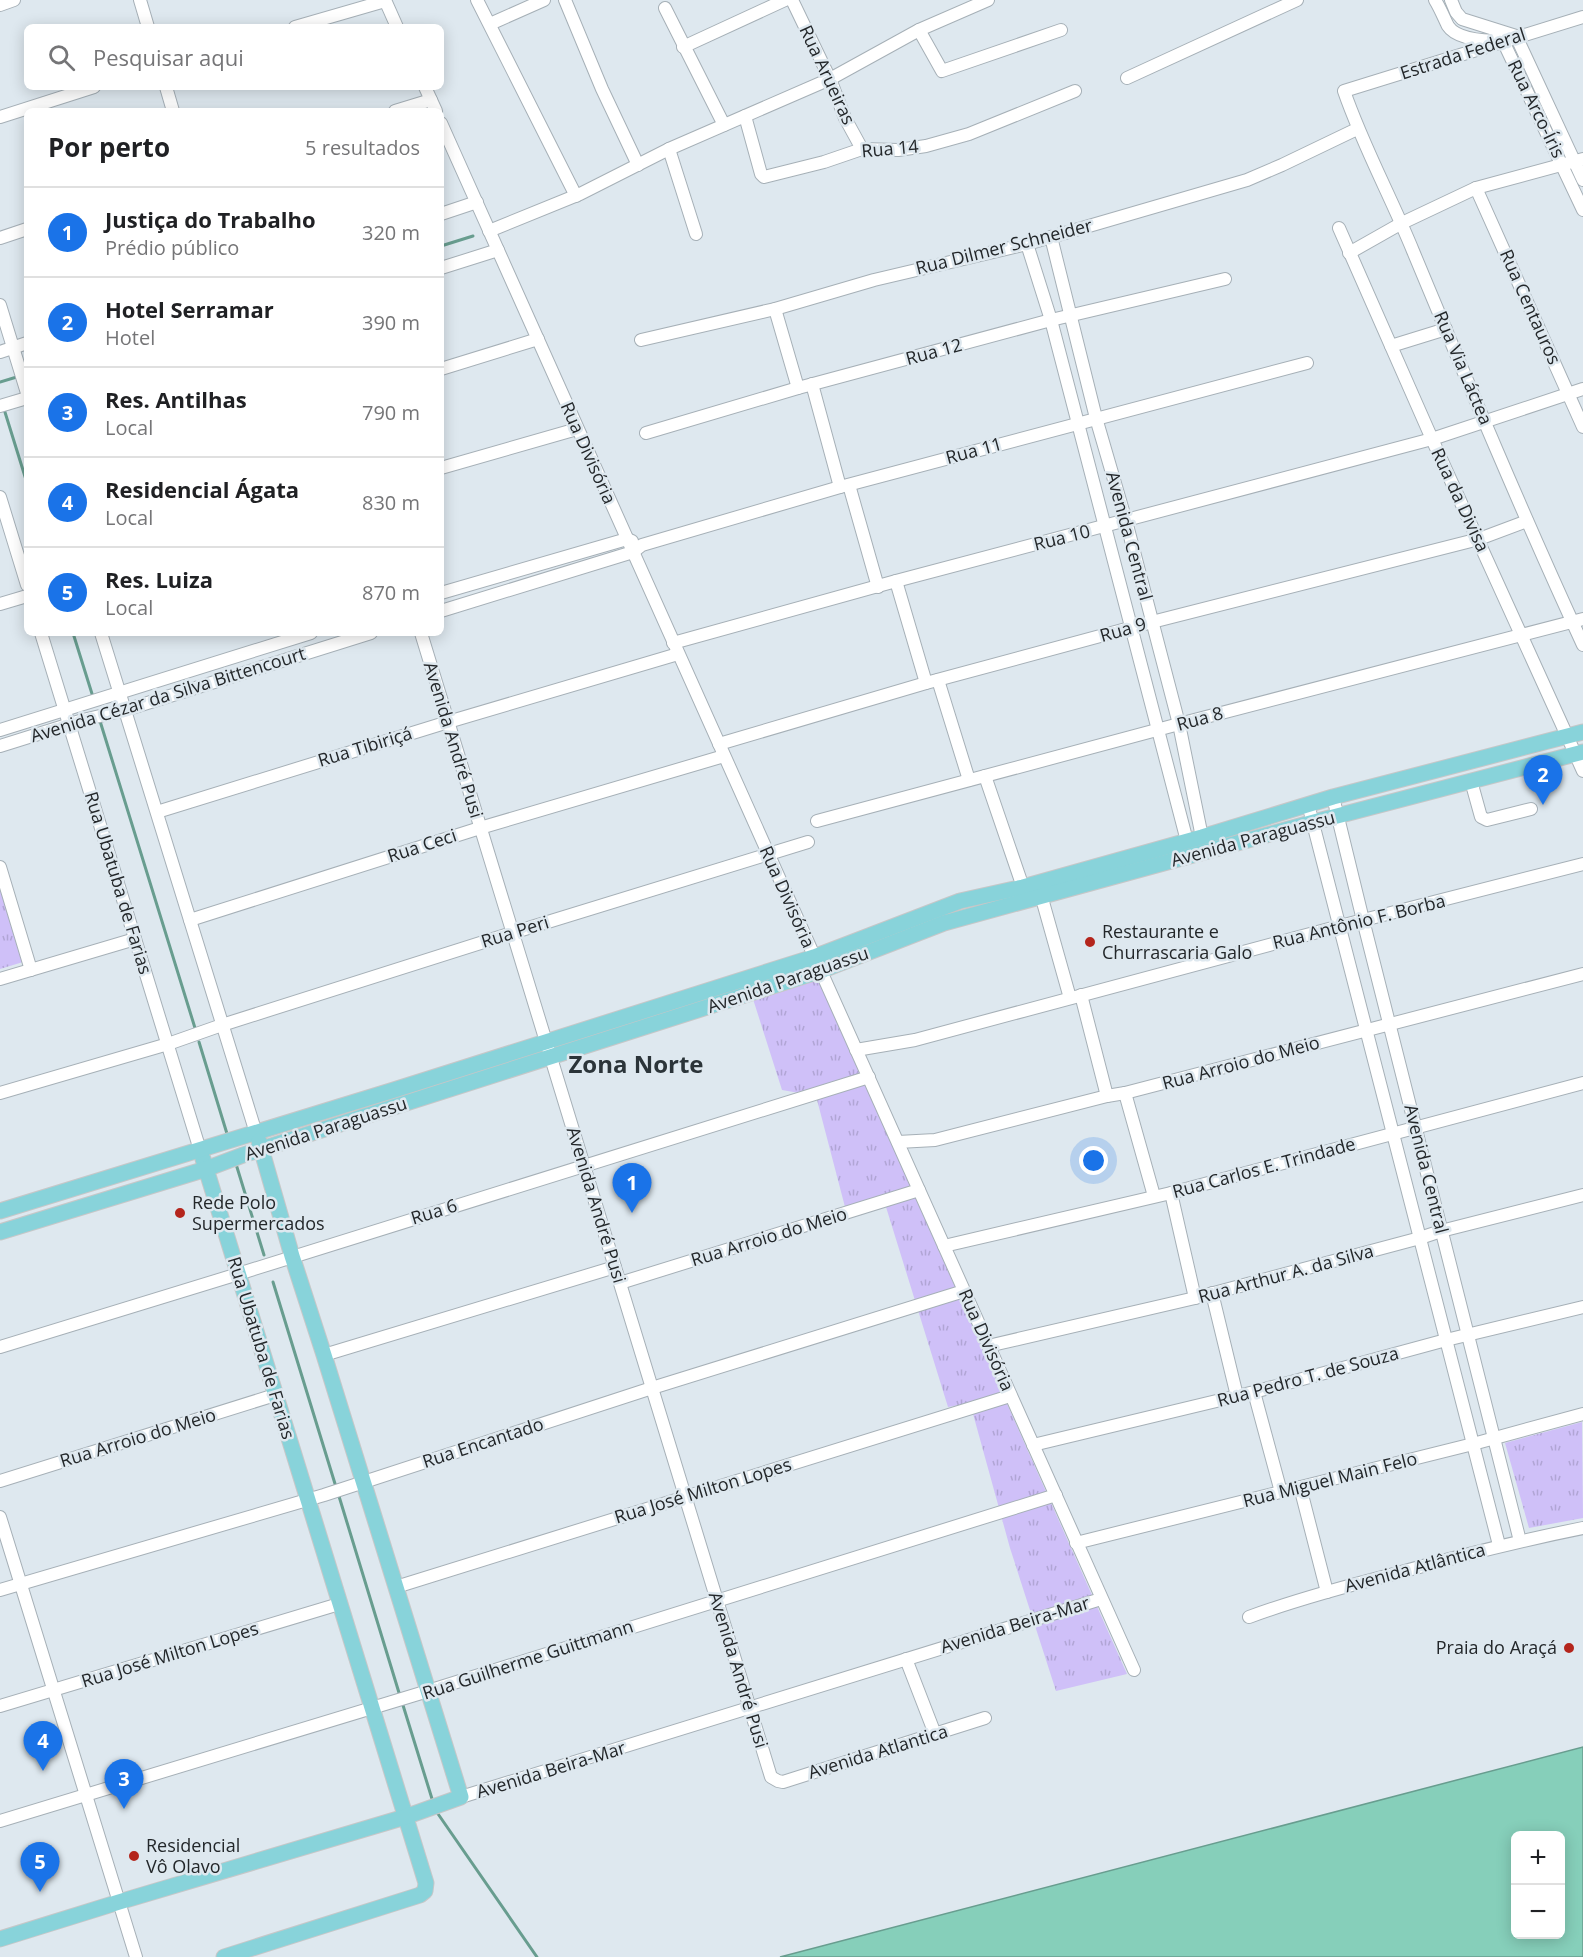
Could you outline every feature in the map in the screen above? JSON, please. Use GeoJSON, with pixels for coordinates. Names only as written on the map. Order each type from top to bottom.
{"type":"FeatureCollection","features":[{"type":"Feature","properties":{"kind":"main road","name":"Avenida Paraguassu"},"geometry":{"type":"LineString","coordinates":[[0,1232],[820,971],[1032,891],[1194,839],[1333,797],[1576,735]]}},
{"type":"Feature","properties":{"kind":"main road","name":"Avenida Paraguassu"},"geometry":{"type":"LineString","coordinates":[[0,1211],[814,957],[960,901],[1032,891],[1338,816],[1579,753]]}},
{"type":"Feature","properties":{"kind":"main road"},"geometry":{"type":"LineString","coordinates":[[256,1132],[292,1256],[428,1691],[458,1798]]}},
{"type":"Feature","properties":{"kind":"main road","name":"Rua Ubatuba de Farias"},"geometry":{"type":"LineString","coordinates":[[207,1148],[238,1274],[339,1604],[376,1707],[410,1815],[426,1883],[425,1891],[420,1895],[224,1957]]}},
{"type":"Feature","properties":{"kind":"main road","name":"Avenida Beira-Mar"},"geometry":{"type":"LineString","coordinates":[[0,1940],[410,1815],[458,1798]]}},
{"type":"Feature","properties":{"kind":"street"},"geometry":{"type":"LineString","coordinates":[[0,5],[14,0]]}},
{"type":"Feature","properties":{"kind":"street"},"geometry":{"type":"LineString","coordinates":[[140,0],[147,24]]}},
{"type":"Feature","properties":{"kind":"street"},"geometry":{"type":"LineString","coordinates":[[305,24],[385,0],[396,24]]}},
{"type":"Feature","properties":{"kind":"street"},"geometry":{"type":"LineString","coordinates":[[477,0],[576,196]]}},
{"type":"Feature","properties":{"kind":"street"},"geometry":{"type":"LineString","coordinates":[[490,24],[544,0]]}},
{"type":"Feature","properties":{"kind":"street"},"geometry":{"type":"LineString","coordinates":[[565,0],[602,89],[638,165]]}},
{"type":"Feature","properties":{"kind":"street"},"geometry":{"type":"LineString","coordinates":[[684,47],[785,0]]}},
{"type":"Feature","properties":{"kind":"street","name":"Rua Arueiras"},"geometry":{"type":"LineString","coordinates":[[792,0],[830,79],[845,118],[862,149]]}},
{"type":"Feature","properties":{"kind":"street"},"geometry":{"type":"LineString","coordinates":[[489,231],[576,196],[669,149],[830,79],[919,30],[988,0]]}},
{"type":"Feature","properties":{"kind":"street"},"geometry":{"type":"LineString","coordinates":[[1127,78],[1297,0]]}},
{"type":"Feature","properties":{"kind":"street"},"geometry":{"type":"LineString","coordinates":[[1436,0],[1448,26],[1454,31],[1482,41],[1503,41]]}},
{"type":"Feature","properties":{"kind":"street"},"geometry":{"type":"LineString","coordinates":[[1451,0],[1462,19],[1516,36]]}},
{"type":"Feature","properties":{"kind":"street"},"geometry":{"type":"LineString","coordinates":[[665,8],[724,125]]}},
{"type":"Feature","properties":{"kind":"street","name":"Estrada Federal"},"geometry":{"type":"LineString","coordinates":[[1344,91],[1583,17]]}},
{"type":"Feature","properties":{"kind":"street"},"geometry":{"type":"LineString","coordinates":[[919,30],[942,71],[1060,30]]}},
{"type":"Feature","properties":{"kind":"street","name":"Rua Arco-Íris"},"geometry":{"type":"LineString","coordinates":[[1516,36],[1573,162],[1583,210]]}},
{"type":"Feature","properties":{"kind":"street","name":"Rua Arco-Íris"},"geometry":{"type":"LineString","coordinates":[[1503,41],[1583,180]]}},
{"type":"Feature","properties":{"kind":"street"},"geometry":{"type":"LineString","coordinates":[[28,108],[85,90]]}},
{"type":"Feature","properties":{"kind":"street"},"geometry":{"type":"LineString","coordinates":[[167,90],[172,108]]}},
{"type":"Feature","properties":{"kind":"street"},"geometry":{"type":"LineString","coordinates":[[418,108],[433,106],[426,90]]}},
{"type":"Feature","properties":{"kind":"street","name":"Rua Via Láctea"},"geometry":{"type":"LineString","coordinates":[[1344,91],[1357,129],[1402,224],[1527,521],[1578,620],[1583,645]]}},
{"type":"Feature","properties":{"kind":"street","name":"Rua 14"},"geometry":{"type":"LineString","coordinates":[[745,116],[761,174],[764,177],[824,162],[862,149],[898,150],[926,146],[969,134],[1075,92]]}},
{"type":"Feature","properties":{"kind":"street"},"geometry":{"type":"LineString","coordinates":[[0,117],[24,109]]}},
{"type":"Feature","properties":{"kind":"street","name":"Rua Dilmer Schneider"},"geometry":{"type":"LineString","coordinates":[[641,340],[775,309],[874,280],[1027,244],[1247,180],[1357,129]]}},
{"type":"Feature","properties":{"kind":"street","name":"Rua Divisória"},"geometry":{"type":"LineString","coordinates":[[444,130],[627,539],[637,548],[675,648],[1134,1670]]}},
{"type":"Feature","properties":{"kind":"street"},"geometry":{"type":"LineString","coordinates":[[669,149],[696,234]]}},
{"type":"Feature","properties":{"kind":"street"},"geometry":{"type":"LineString","coordinates":[[1350,253],[1402,224],[1476,188],[1573,162]]}},
{"type":"Feature","properties":{"kind":"street","name":"Rua Centauros"},"geometry":{"type":"LineString","coordinates":[[1476,188],[1583,427]]}},
{"type":"Feature","properties":{"kind":"street"},"geometry":{"type":"LineString","coordinates":[[444,213],[477,202]]}},
{"type":"Feature","properties":{"kind":"street","name":"Rua da Divisa"},"geometry":{"type":"LineString","coordinates":[[1339,228],[1522,636],[1576,735],[1583,771]]}},
{"type":"Feature","properties":{"kind":"street"},"geometry":{"type":"LineString","coordinates":[[0,238],[24,229]]}},
{"type":"Feature","properties":{"kind":"street","name":"Avenida Central"},"geometry":{"type":"LineString","coordinates":[[1051,237],[1096,418],[1126,521],[1179,724],[1194,839]]}},
{"type":"Feature","properties":{"kind":"street","name":"Avenida Central"},"geometry":{"type":"LineString","coordinates":[[1027,244],[1051,320],[1157,730],[1194,839]]}},
{"type":"Feature","properties":{"kind":"street"},"geometry":{"type":"LineString","coordinates":[[444,267],[498,250]]}},
{"type":"Feature","properties":{"kind":"street","name":"Rua 12"},"geometry":{"type":"LineString","coordinates":[[646,433],[812,384],[1051,320],[1225,279]]}},
{"type":"Feature","properties":{"kind":"street"},"geometry":{"type":"LineString","coordinates":[[0,305],[24,382]]}},
{"type":"Feature","properties":{"kind":"street"},"geometry":{"type":"LineString","coordinates":[[775,309],[798,388]]}},
{"type":"Feature","properties":{"kind":"street"},"geometry":{"type":"LineString","coordinates":[[1391,346],[1446,329]]}},
{"type":"Feature","properties":{"kind":"street"},"geometry":{"type":"LineString","coordinates":[[444,368],[538,339]]}},
{"type":"Feature","properties":{"kind":"street"},"geometry":{"type":"LineString","coordinates":[[15,354],[24,346]]}},
{"type":"Feature","properties":{"kind":"street"},"geometry":{"type":"LineString","coordinates":[[0,352],[15,354]]}},
{"type":"Feature","properties":{"kind":"street","name":"Rua 11"},"geometry":{"type":"LineString","coordinates":[[637,548],[845,486],[1307,363]]}},
{"type":"Feature","properties":{"kind":"street"},"geometry":{"type":"LineString","coordinates":[[812,384],[878,587]]}},
{"type":"Feature","properties":{"kind":"street","name":"Rua 10"},"geometry":{"type":"LineString","coordinates":[[675,648],[896,581],[1432,439],[1583,389]]}},
{"type":"Feature","properties":{"kind":"street"},"geometry":{"type":"LineString","coordinates":[[6,405],[24,399]]}},
{"type":"Feature","properties":{"kind":"street"},"geometry":{"type":"LineString","coordinates":[[444,467],[577,429]]}},
{"type":"Feature","properties":{"kind":"street"},"geometry":{"type":"LineString","coordinates":[[1,505],[24,576]]}},
{"type":"Feature","properties":{"kind":"street","name":"Rua 9"},"geometry":{"type":"LineString","coordinates":[[719,744],[932,682],[1152,622],[1479,539],[1527,521]]}},
{"type":"Feature","properties":{"kind":"street"},"geometry":{"type":"LineString","coordinates":[[444,592],[627,539]]}},
{"type":"Feature","properties":{"kind":"street"},"geometry":{"type":"LineString","coordinates":[[444,610],[637,548]]}},
{"type":"Feature","properties":{"kind":"street"},"geometry":{"type":"LineString","coordinates":[[896,581],[969,780]]}},
{"type":"Feature","properties":{"kind":"street"},"geometry":{"type":"LineString","coordinates":[[0,604],[24,597]]}},
{"type":"Feature","properties":{"kind":"street","name":"Rua 8"},"geometry":{"type":"LineString","coordinates":[[817,821],[1578,620]]}},
{"type":"Feature","properties":{"kind":"street","name":"Rua Ubatuba de Farias"},"geometry":{"type":"LineString","coordinates":[[42,636],[69,709],[70,724],[168,1044],[207,1148]]}},
{"type":"Feature","properties":{"kind":"street"},"geometry":{"type":"LineString","coordinates":[[102,636],[114,694],[125,710],[256,1132]]}},
{"type":"Feature","properties":{"kind":"street","name":"Avenida Cézar da Silva Bittencourt"},"geometry":{"type":"LineString","coordinates":[[0,730],[301,636]]}},
{"type":"Feature","properties":{"kind":"street","name":"Avenida Cézar da Silva Bittencourt"},"geometry":{"type":"LineString","coordinates":[[0,746],[83,720],[125,710],[361,636]]}},
{"type":"Feature","properties":{"kind":"street","name":"Avenida André Pusi"},"geometry":{"type":"LineString","coordinates":[[422,636],[771,1777]]}},
{"type":"Feature","properties":{"kind":"street","name":"Rua Tibiriçá"},"geometry":{"type":"LineString","coordinates":[[157,812],[448,722],[675,648]]}},
{"type":"Feature","properties":{"kind":"street","name":"Rua Ceci"},"geometry":{"type":"LineString","coordinates":[[190,920],[480,828],[724,756]]}},
{"type":"Feature","properties":{"kind":"street"},"geometry":{"type":"LineString","coordinates":[[985,776],[1076,997],[1107,1096]]}},
{"type":"Feature","properties":{"kind":"street"},"geometry":{"type":"LineString","coordinates":[[1471,781],[1483,820],[1531,809]]}},
{"type":"Feature","properties":{"kind":"street","name":"Avenida Central"},"geometry":{"type":"LineString","coordinates":[[1333,797],[1362,920],[1520,1541]]}},
{"type":"Feature","properties":{"kind":"street","name":"Avenida Central"},"geometry":{"type":"LineString","coordinates":[[1308,804],[1499,1545]]}},
{"type":"Feature","properties":{"kind":"street","name":"Rua Peri"},"geometry":{"type":"LineString","coordinates":[[168,1044],[513,933],[808,842]]}},
{"type":"Feature","properties":{"kind":"street","name":"Rua Antônio F. Borba"},"geometry":{"type":"LineString","coordinates":[[856,1050],[915,1040],[1362,920],[1583,864]]}},
{"type":"Feature","properties":{"kind":"street"},"geometry":{"type":"LineString","coordinates":[[0,867],[30,970]]}},
{"type":"Feature","properties":{"kind":"street"},"geometry":{"type":"LineString","coordinates":[[0,979],[135,939]]}},
{"type":"Feature","properties":{"kind":"street","name":"Rua Arroio do Meio"},"geometry":{"type":"LineString","coordinates":[[898,1142],[935,1140],[1583,974]]}},
{"type":"Feature","properties":{"kind":"street"},"geometry":{"type":"LineString","coordinates":[[0,1094],[168,1044]]}},
{"type":"Feature","properties":{"kind":"street","name":"Rua 6"},"geometry":{"type":"LineString","coordinates":[[0,1347],[869,1077]]}},
{"type":"Feature","properties":{"kind":"street","name":"Rua Carlos E. Trindade"},"geometry":{"type":"LineString","coordinates":[[944,1246],[1171,1192],[1583,1083]]}},
{"type":"Feature","properties":{"kind":"street"},"geometry":{"type":"LineString","coordinates":[[1125,1093],[1154,1196]]}},
{"type":"Feature","properties":{"kind":"street","name":"Rua Arroio do Meio"},"geometry":{"type":"LineString","coordinates":[[620,1284],[919,1190]]}},
{"type":"Feature","properties":{"kind":"street"},"geometry":{"type":"LineString","coordinates":[[1171,1192],[1196,1298]]}},
{"type":"Feature","properties":{"kind":"street","name":"Rua Arthur A. da Silva"},"geometry":{"type":"LineString","coordinates":[[988,1346],[1196,1298],[1583,1195]]}},
{"type":"Feature","properties":{"kind":"street"},"geometry":{"type":"LineString","coordinates":[[324,1355],[615,1267]]}},
{"type":"Feature","properties":{"kind":"street","name":"Rua Encantado"},"geometry":{"type":"LineString","coordinates":[[0,1590],[364,1483],[652,1388],[964,1291]]}},
{"type":"Feature","properties":{"kind":"street"},"geometry":{"type":"LineString","coordinates":[[1212,1293],[1236,1396]]}},
{"type":"Feature","properties":{"kind":"street","name":"Rua Pedro T. de Souza"},"geometry":{"type":"LineString","coordinates":[[1033,1445],[1254,1392],[1583,1306]]}},
{"type":"Feature","properties":{"kind":"street"},"geometry":{"type":"LineString","coordinates":[[1254,1392],[1281,1492]]}},
{"type":"Feature","properties":{"kind":"street","name":"Rua Arroio do Meio"},"geometry":{"type":"LineString","coordinates":[[0,1481],[275,1395]]}},
{"type":"Feature","properties":{"kind":"street","name":"Rua José Milton Lopes"},"geometry":{"type":"LineString","coordinates":[[396,1587],[1010,1396]]}},
{"type":"Feature","properties":{"kind":"street","name":"Rua Miguel Main Felo"},"geometry":{"type":"LineString","coordinates":[[1076,1543],[1473,1444],[1583,1414]]}},
{"type":"Feature","properties":{"kind":"street"},"geometry":{"type":"LineString","coordinates":[[1300,1487],[1328,1592]]}},
{"type":"Feature","properties":{"kind":"street","name":"Rua Guilherme Guittmann"},"geometry":{"type":"LineString","coordinates":[[0,1821],[413,1696],[1056,1496]]}},
{"type":"Feature","properties":{"kind":"street"},"geometry":{"type":"LineString","coordinates":[[0,1517],[136,1957]]}},
{"type":"Feature","properties":{"kind":"street","name":"Avenida Atlântica"},"geometry":{"type":"LineString","coordinates":[[1249,1617],[1328,1592],[1499,1545],[1583,1528]]}},
{"type":"Feature","properties":{"kind":"street","name":"Avenida Beira-Mar"},"geometry":{"type":"LineString","coordinates":[[458,1798],[1101,1599]]}},
{"type":"Feature","properties":{"kind":"street","name":"Rua José Milton Lopes"},"geometry":{"type":"LineString","coordinates":[[0,1706],[339,1604]]}},
{"type":"Feature","properties":{"kind":"street"},"geometry":{"type":"LineString","coordinates":[[906,1659],[935,1734]]}},
{"type":"Feature","properties":{"kind":"street","name":"Avenida Atlantica"},"geometry":{"type":"LineString","coordinates":[[771,1777],[783,1782],[985,1718]]}},
{"type":"Feature","properties":{"kind":"green space"},"geometry":{"type":"Polygon","coordinates":[[[0,885],[23,962],[0,969],[0,885]]]}},
{"type":"Feature","properties":{"kind":"green space"},"geometry":{"type":"Polygon","coordinates":[[[817,976],[1127,1674],[1056,1691],[1010,1548],[970,1403],[948,1407],[886,1207],[845,1207],[816,1096],[782,1090],[753,999],[817,976]]]}},
{"type":"Feature","properties":{"kind":"green space"},"geometry":{"type":"Polygon","coordinates":[[[1582,1422],[1583,1518],[1529,1528],[1505,1443],[1582,1422]]]}},
{"type":"Feature","properties":{"kind":"shaded area"},"geometry":{"type":"Polygon","coordinates":[[[1583,1747],[1583,1957],[780,1957],[1583,1747]]]}},
{"type":"Feature","properties":{"kind":"waterway"},"geometry":{"type":"LineString","coordinates":[[444,245],[473,236]]}},
{"type":"Feature","properties":{"kind":"waterway"},"geometry":{"type":"LineString","coordinates":[[0,382],[20,376]]}},
{"type":"Feature","properties":{"kind":"waterway"},"geometry":{"type":"LineString","coordinates":[[4,409],[24,473]]}},
{"type":"Feature","properties":{"kind":"waterway"},"geometry":{"type":"LineString","coordinates":[[74,636],[93,697]]}},
{"type":"Feature","properties":{"kind":"waterway"},"geometry":{"type":"LineString","coordinates":[[100,721],[195,1028]]}},
{"type":"Feature","properties":{"kind":"waterway"},"geometry":{"type":"LineString","coordinates":[[199,1042],[228,1137]]}},
{"type":"Feature","properties":{"kind":"waterway"},"geometry":{"type":"LineString","coordinates":[[236,1164],[264,1255]]}},
{"type":"Feature","properties":{"kind":"waterway"},"geometry":{"type":"LineString","coordinates":[[273,1282],[336,1487]]}},
{"type":"Feature","properties":{"kind":"waterway"},"geometry":{"type":"LineString","coordinates":[[338,1493],[400,1696]]}},
{"type":"Feature","properties":{"kind":"waterway"},"geometry":{"type":"LineString","coordinates":[[402,1702],[433,1802]]}},
{"type":"Feature","properties":{"kind":"waterway"},"geometry":{"type":"LineString","coordinates":[[436,1811],[537,1957]]}},
{"type":"Feature","properties":{"kind":"place","name":"Hotel Serramar"},"geometry":{"type":"Point","coordinates":[1543,805]}},
{"type":"Feature","properties":{"kind":"place","name":"Restaurante e Churrascaria Galo"},"geometry":{"type":"Point","coordinates":[1090,942]}},
{"type":"Feature","properties":{"kind":"place","name":"Rede Polo Supermercados"},"geometry":{"type":"Point","coordinates":[180,1213]}},
{"type":"Feature","properties":{"kind":"place","name":"Justiça do Trabalho"},"geometry":{"type":"Point","coordinates":[632,1213]}},
{"type":"Feature","properties":{"kind":"place","name":"Praia do Araçá"},"geometry":{"type":"Point","coordinates":[1569,1648]}},
{"type":"Feature","properties":{"kind":"place","name":"Residencial Ágata"},"geometry":{"type":"Point","coordinates":[43,1771]}},
{"type":"Feature","properties":{"kind":"place","name":"Res. Antilhas"},"geometry":{"type":"Point","coordinates":[124,1809]}},
{"type":"Feature","properties":{"kind":"place","name":"Residencial Vô Olavo"},"geometry":{"type":"Point","coordinates":[134,1856]}},
{"type":"Feature","properties":{"kind":"place","name":"Res. Luiza"},"geometry":{"type":"Point","coordinates":[40,1892]}},
{"type":"Feature","properties":{"kind":"district","name":"Zona Norte"},"geometry":{"type":"Point","coordinates":[636,1065]}}]}
